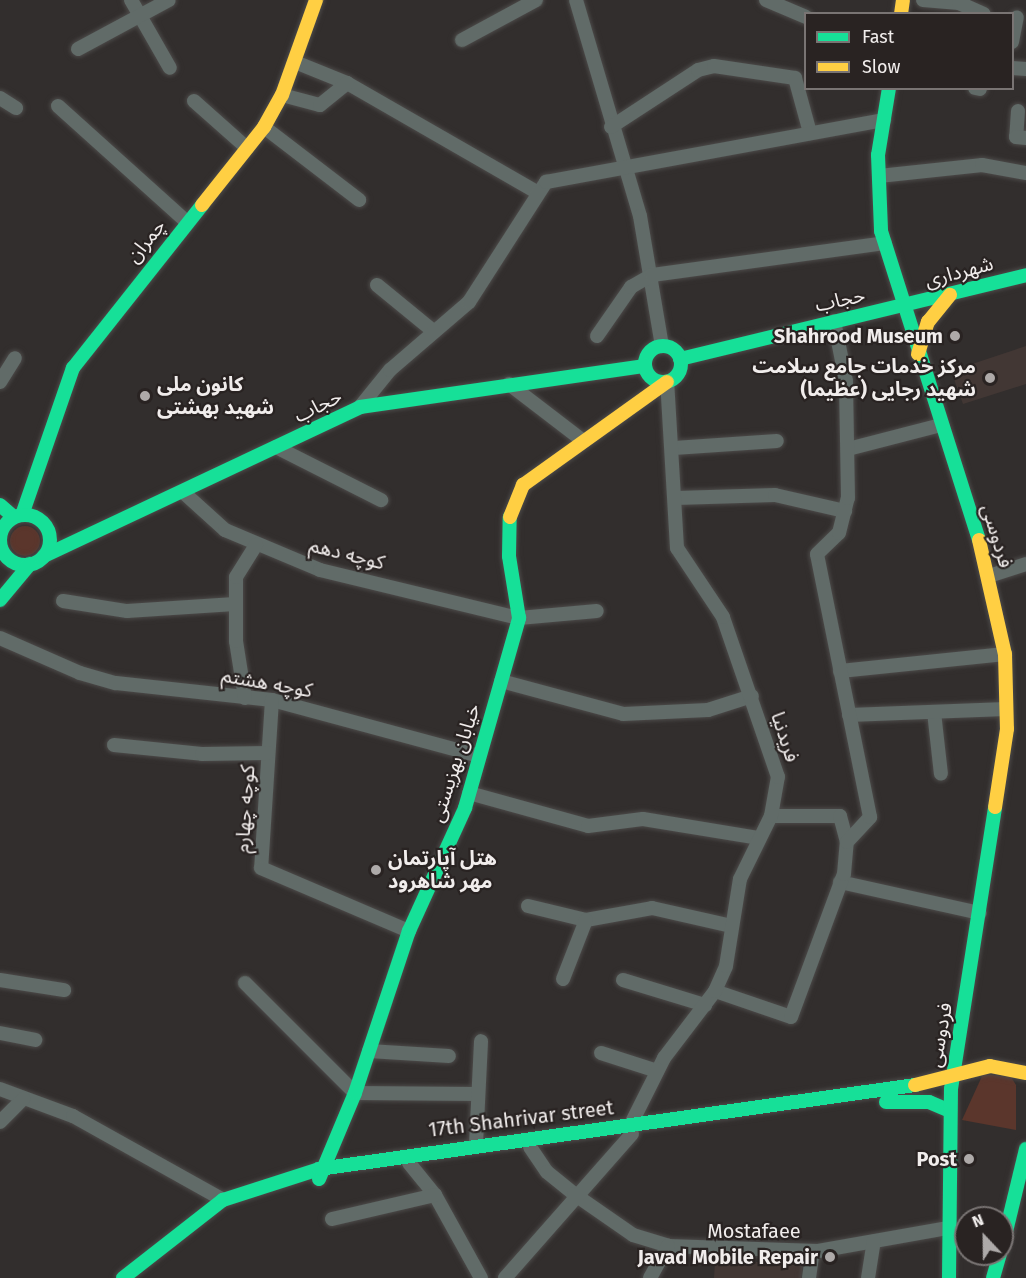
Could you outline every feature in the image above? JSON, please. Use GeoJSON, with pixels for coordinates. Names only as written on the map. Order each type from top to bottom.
{"type":"FeatureCollection","features":[{"type":"Feature","properties":{"kind":"main road","name":"چمران"},"geometry":{"type":"LineString","coordinates":[[18,516],[73,368],[264,127],[282,95],[316,0]]}},
{"type":"Feature","properties":{"kind":"main road","name":"فردوسی"},"geometry":{"type":"LineString","coordinates":[[889,90],[879,177],[885,243],[903,308],[989,576],[1005,654],[1006,709],[980,913],[952,1074],[947,1228],[950,1277]]}},
{"type":"Feature","properties":{"kind":"main road","name":"شهرداری"},"geometry":{"type":"LineString","coordinates":[[903,308],[1026,274]]}},
{"type":"Feature","properties":{"kind":"main road"},"geometry":{"type":"LineString","coordinates":[[918,354],[928,322],[950,295]]}},
{"type":"Feature","properties":{"kind":"main road","name":"حجاب"},"geometry":{"type":"LineString","coordinates":[[680,359],[834,321],[903,308]]}},
{"type":"Feature","properties":{"kind":"main road"},"geometry":{"type":"LineString","coordinates":[[663,346],[680,359],[680,370],[667,382],[647,364],[663,346]]}},
{"type":"Feature","properties":{"kind":"main road","name":"حجاب"},"geometry":{"type":"LineString","coordinates":[[44,556],[360,407],[647,364]]}},
{"type":"Feature","properties":{"kind":"main road","name":"خیابان بهزیستی"},"geometry":{"type":"LineString","coordinates":[[601,425],[647,364]]}},
{"type":"Feature","properties":{"kind":"main road","name":"خیابان بهزیستی"},"geometry":{"type":"LineString","coordinates":[[319,1175],[355,1093],[409,931],[469,793],[519,618],[510,568],[510,507],[523,485],[601,425],[667,382]]}},
{"type":"Feature","properties":{"kind":"main road"},"geometry":{"type":"LineString","coordinates":[[0,505],[18,516],[38,519],[48,532],[44,556],[30,564],[0,600]]}},
{"type":"Feature","properties":{"kind":"main road"},"geometry":{"type":"LineString","coordinates":[[18,516],[1,526],[0,544],[7,558],[30,564]]}},
{"type":"Feature","properties":{"kind":"main road"},"geometry":{"type":"LineString","coordinates":[[48,532],[100,530]]}},
{"type":"Feature","properties":{"kind":"main road","name":"17th Shahrivar street"},"geometry":{"type":"LineString","coordinates":[[136,1278],[227,1209],[319,1175],[530,1147],[910,1086],[990,1066],[1026,1073]]}},
{"type":"Feature","properties":{"kind":"main road","name":"17th Shahrivar street"},"geometry":{"type":"LineString","coordinates":[[123,1278],[223,1200],[319,1175],[476,1144],[907,1099],[950,1111]]}},
{"type":"Feature","properties":{"kind":"main road"},"geometry":{"type":"LineString","coordinates":[[1012,1206],[1026,1149]]}},
{"type":"Feature","properties":{"kind":"street"},"geometry":{"type":"LineString","coordinates":[[131,0],[170,68]]}},
{"type":"Feature","properties":{"kind":"street"},"geometry":{"type":"LineString","coordinates":[[78,49],[169,0]]}},
{"type":"Feature","properties":{"kind":"street"},"geometry":{"type":"LineString","coordinates":[[462,40],[536,0]]}},
{"type":"Feature","properties":{"kind":"street"},"geometry":{"type":"LineString","coordinates":[[576,0],[611,128],[625,164],[652,274],[663,346]]}},
{"type":"Feature","properties":{"kind":"street"},"geometry":{"type":"LineString","coordinates":[[766,0],[804,16]]}},
{"type":"Feature","properties":{"kind":"street"},"geometry":{"type":"LineString","coordinates":[[923,0],[958,3],[979,12]]}},
{"type":"Feature","properties":{"kind":"street"},"geometry":{"type":"LineString","coordinates":[[1014,33],[1018,16]]}},
{"type":"Feature","properties":{"kind":"street"},"geometry":{"type":"LineString","coordinates":[[295,62],[347,83],[538,193]]}},
{"type":"Feature","properties":{"kind":"street"},"geometry":{"type":"LineString","coordinates":[[611,128],[698,70],[714,66],[795,78],[810,133]]}},
{"type":"Feature","properties":{"kind":"street"},"geometry":{"type":"LineString","coordinates":[[282,95],[320,105],[347,83]]}},
{"type":"Feature","properties":{"kind":"street"},"geometry":{"type":"LineString","coordinates":[[0,98],[16,108]]}},
{"type":"Feature","properties":{"kind":"street"},"geometry":{"type":"LineString","coordinates":[[194,101],[247,148]]}},
{"type":"Feature","properties":{"kind":"street"},"geometry":{"type":"LineString","coordinates":[[58,106],[187,222]]}},
{"type":"Feature","properties":{"kind":"street"},"geometry":{"type":"LineString","coordinates":[[1018,111],[1016,137],[1026,138]]}},
{"type":"Feature","properties":{"kind":"street"},"geometry":{"type":"LineString","coordinates":[[360,407],[432,330],[469,302],[546,182],[625,164],[884,120]]}},
{"type":"Feature","properties":{"kind":"street"},"geometry":{"type":"LineString","coordinates":[[264,127],[359,200]]}},
{"type":"Feature","properties":{"kind":"street"},"geometry":{"type":"LineString","coordinates":[[879,177],[982,165],[1026,173]]}},
{"type":"Feature","properties":{"kind":"street"},"geometry":{"type":"LineString","coordinates":[[597,336],[631,287],[652,274],[885,243]]}},
{"type":"Feature","properties":{"kind":"street"},"geometry":{"type":"LineString","coordinates":[[376,285],[432,330]]}},
{"type":"Feature","properties":{"kind":"street"},"geometry":{"type":"LineString","coordinates":[[834,321],[846,381],[848,449],[844,511],[839,533],[817,554],[870,817],[847,842]]}},
{"type":"Feature","properties":{"kind":"street"},"geometry":{"type":"LineString","coordinates":[[0,382],[15,358]]}},
{"type":"Feature","properties":{"kind":"street","name":"فریدنیا"},"geometry":{"type":"LineString","coordinates":[[505,1278],[631,1129],[657,1071],[715,991],[726,966],[740,879],[771,816],[778,777],[752,696],[723,617],[677,548],[674,448],[667,382]]}},
{"type":"Feature","properties":{"kind":"street"},"geometry":{"type":"LineString","coordinates":[[509,384],[582,440]]}},
{"type":"Feature","properties":{"kind":"street"},"geometry":{"type":"LineString","coordinates":[[848,449],[941,425]]}},
{"type":"Feature","properties":{"kind":"street"},"geometry":{"type":"LineString","coordinates":[[674,448],[777,441]]}},
{"type":"Feature","properties":{"kind":"street"},"geometry":{"type":"LineString","coordinates":[[276,447],[381,500]]}},
{"type":"Feature","properties":{"kind":"street","name":"کوچه دهم"},"geometry":{"type":"LineString","coordinates":[[183,492],[225,530],[320,570],[519,618],[597,610]]}},
{"type":"Feature","properties":{"kind":"street"},"geometry":{"type":"LineString","coordinates":[[676,498],[775,495],[844,511]]}},
{"type":"Feature","properties":{"kind":"street"},"geometry":{"type":"LineString","coordinates":[[245,698],[235,604],[236,577],[256,545]]}},
{"type":"Feature","properties":{"kind":"street"},"geometry":{"type":"LineString","coordinates":[[989,576],[1026,564]]}},
{"type":"Feature","properties":{"kind":"street"},"geometry":{"type":"LineString","coordinates":[[63,601],[127,611],[235,604]]}},
{"type":"Feature","properties":{"kind":"street","name":"کوچه هشتم"},"geometry":{"type":"LineString","coordinates":[[0,638],[80,673],[272,700],[479,756]]}},
{"type":"Feature","properties":{"kind":"street"},"geometry":{"type":"LineString","coordinates":[[840,671],[1005,654]]}},
{"type":"Feature","properties":{"kind":"street"},"geometry":{"type":"LineString","coordinates":[[501,681],[622,714],[708,710],[752,696]]}},
{"type":"Feature","properties":{"kind":"street","name":"کوچه چهارم"},"geometry":{"type":"LineString","coordinates":[[272,700],[261,868],[409,931]]}},
{"type":"Feature","properties":{"kind":"street"},"geometry":{"type":"LineString","coordinates":[[849,715],[1006,709]]}},
{"type":"Feature","properties":{"kind":"street"},"geometry":{"type":"LineString","coordinates":[[934,712],[941,774]]}},
{"type":"Feature","properties":{"kind":"street"},"geometry":{"type":"LineString","coordinates":[[114,745],[202,754],[268,753]]}},
{"type":"Feature","properties":{"kind":"street"},"geometry":{"type":"LineString","coordinates":[[469,793],[588,826],[662,822],[759,838]]}},
{"type":"Feature","properties":{"kind":"street"},"geometry":{"type":"LineString","coordinates":[[715,991],[791,1017],[840,882],[847,842],[840,816],[771,816]]}},
{"type":"Feature","properties":{"kind":"street"},"geometry":{"type":"LineString","coordinates":[[840,882],[980,913]]}},
{"type":"Feature","properties":{"kind":"street"},"geometry":{"type":"LineString","coordinates":[[528,906],[586,920],[652,908],[731,926]]}},
{"type":"Feature","properties":{"kind":"street"},"geometry":{"type":"LineString","coordinates":[[563,979],[586,920]]}},
{"type":"Feature","properties":{"kind":"street"},"geometry":{"type":"LineString","coordinates":[[0,980],[64,990]]}},
{"type":"Feature","properties":{"kind":"street"},"geometry":{"type":"LineString","coordinates":[[623,980],[705,1005]]}},
{"type":"Feature","properties":{"kind":"street"},"geometry":{"type":"LineString","coordinates":[[245,983],[355,1093],[477,1094]]}},
{"type":"Feature","properties":{"kind":"street"},"geometry":{"type":"LineString","coordinates":[[0,1033],[35,1040]]}},
{"type":"Feature","properties":{"kind":"street"},"geometry":{"type":"LineString","coordinates":[[476,1144],[477,1059],[481,1041]]}},
{"type":"Feature","properties":{"kind":"street"},"geometry":{"type":"LineString","coordinates":[[369,1051],[449,1056]]}},
{"type":"Feature","properties":{"kind":"street"},"geometry":{"type":"LineString","coordinates":[[601,1053],[657,1071]]}},
{"type":"Feature","properties":{"kind":"street"},"geometry":{"type":"LineString","coordinates":[[0,1089],[73,1116],[223,1200]]}},
{"type":"Feature","properties":{"kind":"street"},"geometry":{"type":"LineString","coordinates":[[0,1122],[23,1099]]}},
{"type":"Feature","properties":{"kind":"street","name":"Mostafaee"},"geometry":{"type":"LineString","coordinates":[[530,1147],[547,1172],[574,1194],[633,1235],[668,1246],[813,1251],[947,1228]]}},
{"type":"Feature","properties":{"kind":"street"},"geometry":{"type":"LineString","coordinates":[[409,1163],[435,1195],[481,1278]]}},
{"type":"Feature","properties":{"kind":"street"},"geometry":{"type":"LineString","coordinates":[[332,1219],[435,1195]]}},
{"type":"Feature","properties":{"kind":"street"},"geometry":{"type":"LineString","coordinates":[[868,1278],[874,1241]]}},
{"type":"Feature","properties":{"kind":"street"},"geometry":{"type":"LineString","coordinates":[[650,1278],[668,1246]]}},
{"type":"Feature","properties":{"kind":"street"},"geometry":{"type":"LineString","coordinates":[[809,1278],[813,1251]]}},
{"type":"Feature","properties":{"kind":"shaded area","name":"مرکز خدمات جامع سلامت شهید رجایی (عظیما)"},"geometry":{"type":"Polygon","coordinates":[[[1026,346],[1026,384],[963,404],[951,371],[1026,346]]]}},
{"type":"Feature","properties":{"kind":"shaded area"},"geometry":{"type":"Polygon","coordinates":[[[25,526],[31,527],[39,535],[39,547],[31,555],[25,556],[19,555],[11,547],[10,541],[11,535],[19,527],[25,526]]]}},
{"type":"Feature","properties":{"kind":"shaded area"},"geometry":{"type":"Polygon","coordinates":[[[983,1074],[1011,1077],[1016,1085],[1016,1130],[962,1120],[983,1074]]]}},
{"type":"Feature","properties":{"kind":"shaded area"},"geometry":{"type":"Polygon","coordinates":[[[715,1262],[803,1262],[801,1278],[714,1278],[715,1262]]]}},
{"type":"Feature","properties":{"kind":"traffic: fast"},"geometry":{"type":"LineString","coordinates":[[889,90],[878,155],[881,231],[979,540]]}},
{"type":"Feature","properties":{"kind":"traffic: fast"},"geometry":{"type":"LineString","coordinates":[[22,515],[73,368],[202,205]]}},
{"type":"Feature","properties":{"kind":"traffic: fast"},"geometry":{"type":"LineString","coordinates":[[680,359],[1026,275]]}},
{"type":"Feature","properties":{"kind":"traffic: fast"},"geometry":{"type":"LineString","coordinates":[[663,346],[676,351],[681,364],[676,377],[663,382],[650,377],[645,364],[650,351],[663,346]]}},
{"type":"Feature","properties":{"kind":"traffic: fast"},"geometry":{"type":"LineString","coordinates":[[44,556],[360,407],[645,366]]}},
{"type":"Feature","properties":{"kind":"traffic: fast"},"geometry":{"type":"LineString","coordinates":[[0,505],[14,517]]}},
{"type":"Feature","properties":{"kind":"traffic: fast"},"geometry":{"type":"LineString","coordinates":[[25,515],[34,517],[45,526],[50,540],[48,549],[39,560],[25,565],[16,563],[5,554],[0,540],[2,531],[11,520],[25,515]]}},
{"type":"Feature","properties":{"kind":"traffic: fast"},"geometry":{"type":"LineString","coordinates":[[319,1179],[355,1093],[409,931],[465,808],[519,618],[509,556],[510,517]]}},
{"type":"Feature","properties":{"kind":"traffic: fast"},"geometry":{"type":"LineString","coordinates":[[0,600],[30,564]]}},
{"type":"Feature","properties":{"kind":"traffic: fast"},"geometry":{"type":"LineString","coordinates":[[949,1278],[951,1089],[995,807]]}},
{"type":"Feature","properties":{"kind":"traffic: fast"},"geometry":{"type":"LineString","coordinates":[[123,1278],[223,1200],[319,1169],[915,1085]]}},
{"type":"Feature","properties":{"kind":"traffic: fast"},"geometry":{"type":"LineString","coordinates":[[886,1102],[929,1102],[950,1111]]}},
{"type":"Feature","properties":{"kind":"traffic: fast"},"geometry":{"type":"LineString","coordinates":[[1012,1206],[1026,1149]]}},
{"type":"Feature","properties":{"kind":"traffic: fast"},"geometry":{"type":"LineString","coordinates":[[993,1278],[996,1266]]}},
{"type":"Feature","properties":{"kind":"traffic: slow"},"geometry":{"type":"LineString","coordinates":[[202,205],[264,127],[282,95],[316,0]]}},
{"type":"Feature","properties":{"kind":"traffic: slow"},"geometry":{"type":"LineString","coordinates":[[901,12],[903,0]]}},
{"type":"Feature","properties":{"kind":"traffic: slow"},"geometry":{"type":"LineString","coordinates":[[918,354],[928,322],[950,295]]}},
{"type":"Feature","properties":{"kind":"traffic: slow"},"geometry":{"type":"LineString","coordinates":[[510,517],[523,485],[667,382]]}},
{"type":"Feature","properties":{"kind":"traffic: slow"},"geometry":{"type":"LineString","coordinates":[[979,540],[1005,654],[1007,729],[995,807]]}},
{"type":"Feature","properties":{"kind":"traffic: slow"},"geometry":{"type":"LineString","coordinates":[[915,1085],[990,1066],[1026,1073]]}},
{"type":"Feature","properties":{"kind":"place","name":"Shahrood Museum"},"geometry":{"type":"Point","coordinates":[955,336]}},
{"type":"Feature","properties":{"kind":"place","name":"مرکز خدمات جامع سلامت شهید رجایی (عظیما)"},"geometry":{"type":"Point","coordinates":[990,378]}},
{"type":"Feature","properties":{"kind":"place","name":"کانون ملی شهید بهشتی"},"geometry":{"type":"Point","coordinates":[145,396]}},
{"type":"Feature","properties":{"kind":"place","name":"هتل آپارتمان مهر شاهرود"},"geometry":{"type":"Point","coordinates":[376,870]}},
{"type":"Feature","properties":{"kind":"place","name":"Post"},"geometry":{"type":"Point","coordinates":[969,1159]}},
{"type":"Feature","properties":{"kind":"place","name":"Javad Mobile Repair"},"geometry":{"type":"Point","coordinates":[830,1257]}}]}
